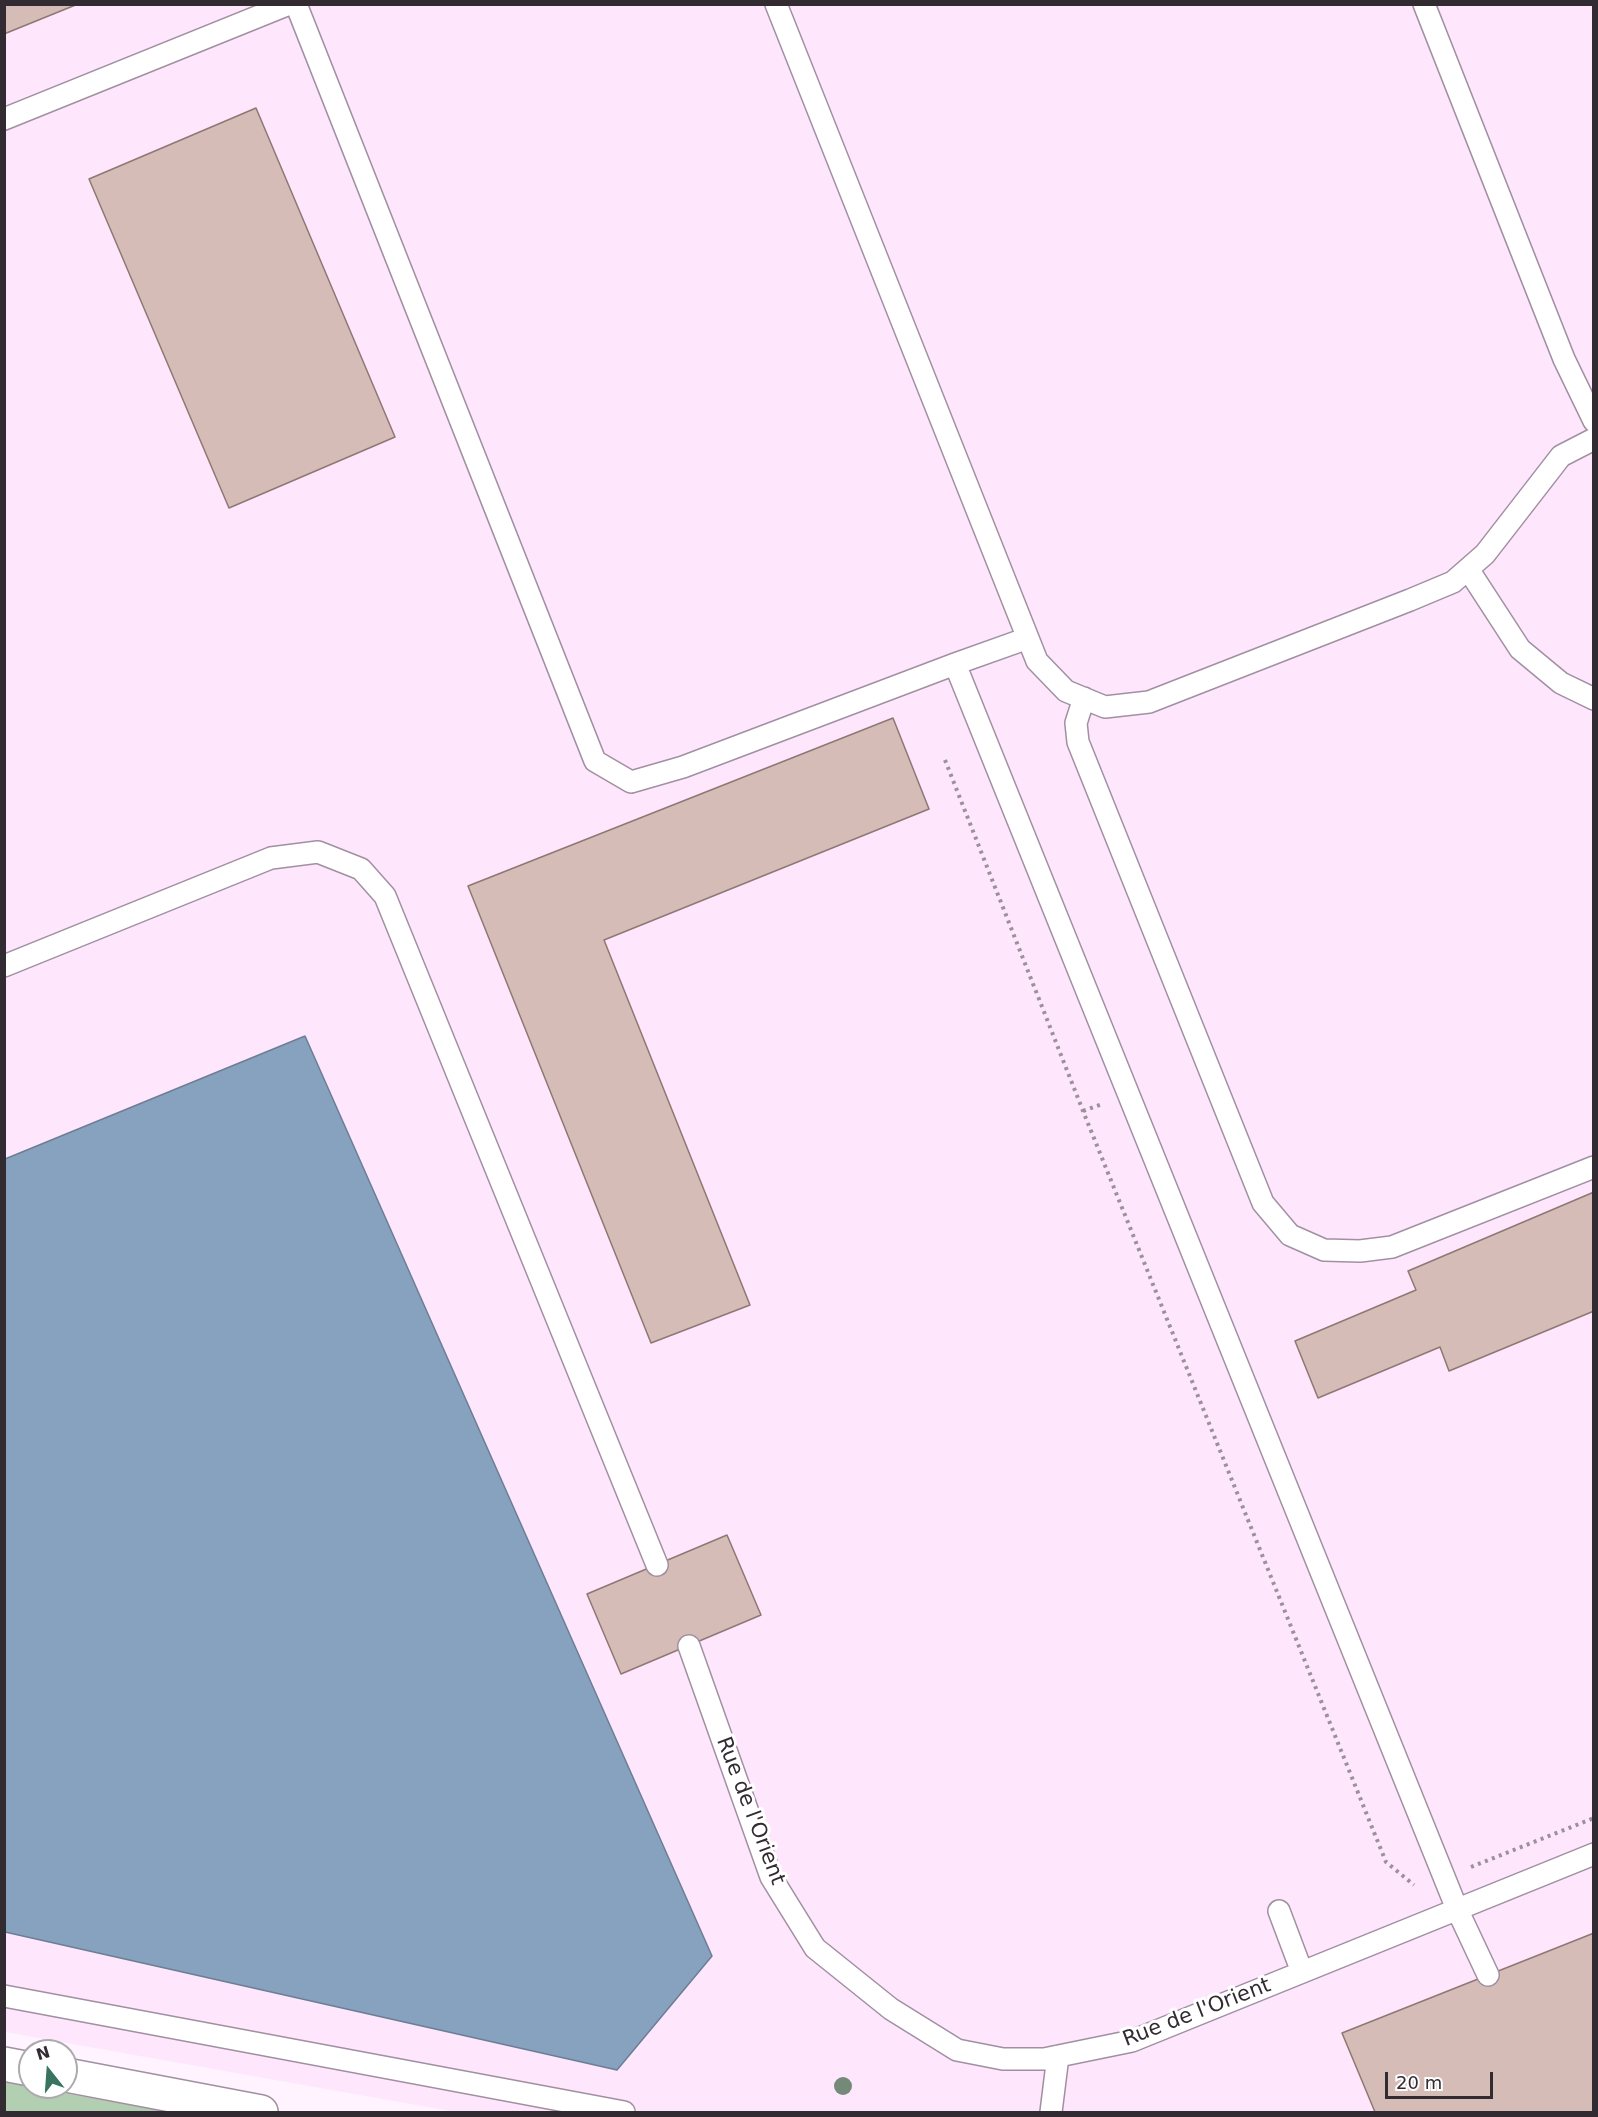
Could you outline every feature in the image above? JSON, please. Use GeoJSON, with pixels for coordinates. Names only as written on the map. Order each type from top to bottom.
{"type":"FeatureCollection","features":[{"type":"Feature","properties":{"kind":"main road"},"geometry":{"type":"LineString","coordinates":[[78,2077],[261,2112]]}},
{"type":"Feature","properties":{"kind":"lane"},"geometry":{"type":"LineString","coordinates":[[4,119],[289,4]]}},
{"type":"Feature","properties":{"kind":"lane"},"geometry":{"type":"LineString","coordinates":[[296,4],[595,761],[631,782],[959,674],[1028,639]]}},
{"type":"Feature","properties":{"kind":"lane"},"geometry":{"type":"LineString","coordinates":[[776,4],[1037,661],[1066,691],[1106,707],[1149,702],[1453,582],[1485,554],[1561,456],[1593,439]]}},
{"type":"Feature","properties":{"kind":"lane"},"geometry":{"type":"LineString","coordinates":[[1424,4],[1564,359],[1593,421]]}},
{"type":"Feature","properties":{"kind":"lane"},"geometry":{"type":"LineString","coordinates":[[1468,569],[1520,649],[1561,683],[1593,699]]}},
{"type":"Feature","properties":{"kind":"lane"},"geometry":{"type":"LineString","coordinates":[[959,674],[1444,1878],[1488,1975]]}},
{"type":"Feature","properties":{"kind":"lane"},"geometry":{"type":"LineString","coordinates":[[1084,698],[1076,723],[1078,742],[1263,1203],[1290,1235],[1324,1250],[1360,1251],[1392,1247],[1593,1167]]}},
{"type":"Feature","properties":{"kind":"lane"},"geometry":{"type":"LineString","coordinates":[[4,966],[271,858],[318,852],[361,869],[385,896],[657,1565]]}},
{"type":"Feature","properties":{"kind":"lane","name":"Rue de l'Orient"},"geometry":{"type":"LineString","coordinates":[[689,1646],[771,1877],[815,1947],[891,2008],[957,2050],[1003,2059],[1044,2059],[1132,2041],[1593,1854]]}},
{"type":"Feature","properties":{"kind":"lane"},"geometry":{"type":"LineString","coordinates":[[1279,1911],[1302,1972]]}},
{"type":"Feature","properties":{"kind":"lane"},"geometry":{"type":"LineString","coordinates":[[4,1996],[624,2112]]}},
{"type":"Feature","properties":{"kind":"lane"},"geometry":{"type":"LineString","coordinates":[[1051,2112],[1058,2056]]}},
{"type":"Feature","properties":{"kind":"path"},"geometry":{"type":"LineString","coordinates":[[945,760],[1386,1862],[1416,1886],[1444,1878],[1593,1818]]}},
{"type":"Feature","properties":{"kind":"shaded area"},"geometry":{"type":"Polygon","coordinates":[[[4,5],[1593,5],[1593,2112],[456,2112],[78,2045],[78,2039],[44,2039],[5,2032],[4,5]]]}},
{"type":"Feature","properties":{"kind":"green space"},"geometry":{"type":"Polygon","coordinates":[[[4,2081],[18,2084],[18,2099],[78,2099],[78,2096],[170,2112],[5,2112],[4,2081]]]}},
{"type":"Feature","properties":{"kind":"water"},"geometry":{"type":"Polygon","coordinates":[[[305,1036],[712,1956],[617,2070],[5,1932],[5,1159],[305,1036]]]}},
{"type":"Feature","properties":{"kind":"building"},"geometry":{"type":"Polygon","coordinates":[[[4,4],[78,4],[4,34],[4,4]]]}},
{"type":"Feature","properties":{"kind":"building"},"geometry":{"type":"Polygon","coordinates":[[[256,108],[395,437],[229,508],[89,179],[256,108]]]}},
{"type":"Feature","properties":{"kind":"building"},"geometry":{"type":"Polygon","coordinates":[[[893,718],[929,809],[604,940],[750,1305],[651,1343],[468,886],[893,718]]]}},
{"type":"Feature","properties":{"kind":"building"},"geometry":{"type":"Polygon","coordinates":[[[1594,1192],[1594,1311],[1449,1371],[1440,1347],[1318,1398],[1295,1341],[1416,1290],[1408,1271],[1594,1192]]]}},
{"type":"Feature","properties":{"kind":"building"},"geometry":{"type":"Polygon","coordinates":[[[727,1535],[761,1615],[621,1674],[587,1594],[727,1535]]]}},
{"type":"Feature","properties":{"kind":"building"},"geometry":{"type":"Polygon","coordinates":[[[1594,1933],[1594,2112],[1375,2112],[1342,2033],[1594,1933]]]}}]}
